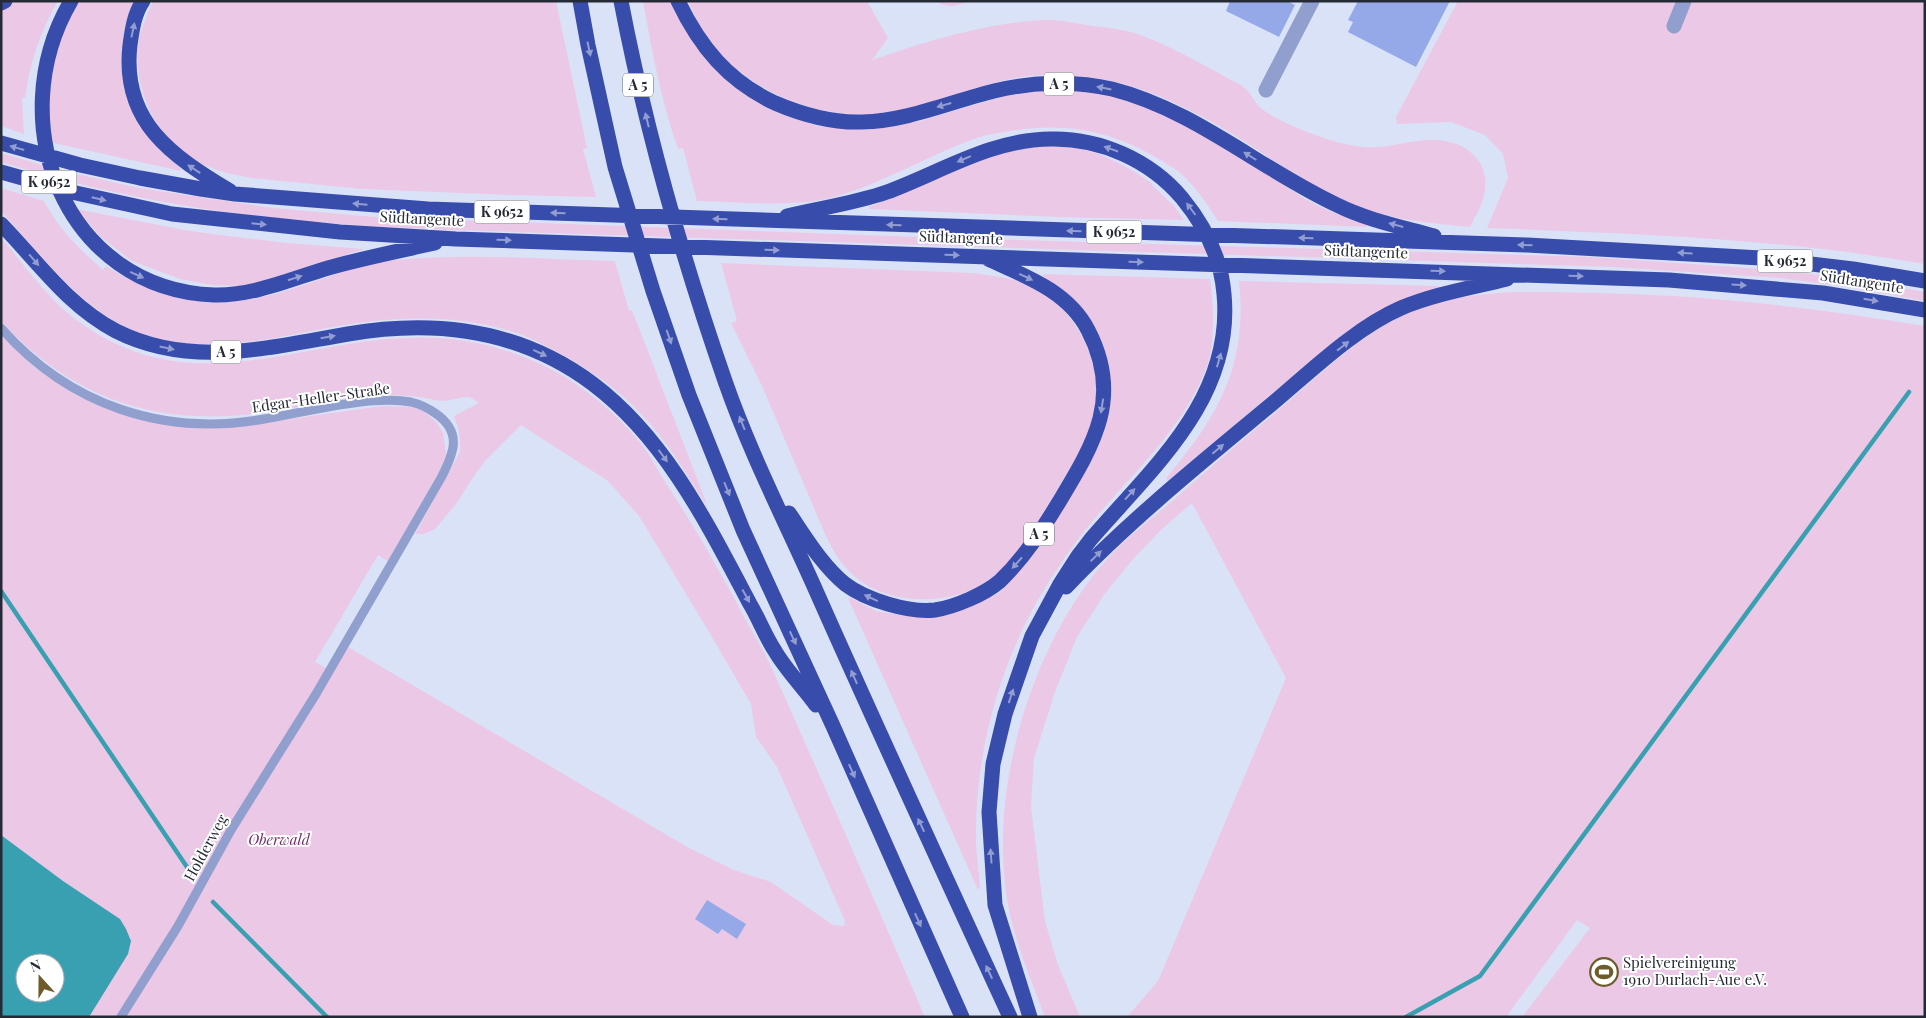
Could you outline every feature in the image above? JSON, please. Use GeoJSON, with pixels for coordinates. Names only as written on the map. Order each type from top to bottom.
{"type":"FeatureCollection","features":[{"type":"Feature","properties":{"kind":"highway"},"geometry":{"type":"LineString","coordinates":[[1,3],[5,1]]}},
{"type":"Feature","properties":{"kind":"highway","name":"K 9652"},"geometry":{"type":"LineString","coordinates":[[71,1],[52,31],[40,65],[35,100],[35,128],[39,154],[49,182],[62,209],[78,230],[112,262],[157,284],[188,292],[215,295],[252,291],[363,258],[456,238]]}},
{"type":"Feature","properties":{"kind":"highway"},"geometry":{"type":"LineString","coordinates":[[143,1],[139,7],[132,31],[128,61],[133,95],[146,123],[168,150],[235,194]]}},
{"type":"Feature","properties":{"kind":"highway","name":"A 5"},"geometry":{"type":"LineString","coordinates":[[580,1],[615,167],[653,291],[689,395],[743,530],[833,726],[962,1017]]}},
{"type":"Feature","properties":{"kind":"highway","name":"A 5"},"geometry":{"type":"LineString","coordinates":[[621,1],[632,59],[673,222],[726,383],[768,484],[873,720],[1010,1017]]}},
{"type":"Feature","properties":{"kind":"highway","name":"A 5"},"geometry":{"type":"LineString","coordinates":[[678,1],[689,24],[710,55],[735,78],[756,94],[807,115],[837,121],[862,122],[914,114],[995,91],[1021,86],[1083,84],[1110,89],[1138,97],[1165,108],[1210,130],[1297,184],[1338,206],[1460,243]]}},
{"type":"Feature","properties":{"kind":"highway","name":"K 9652"},"geometry":{"type":"LineString","coordinates":[[769,220],[885,193],[988,150],[1010,144],[1035,140],[1066,139],[1100,145],[1120,152],[1154,172],[1177,192],[1191,209],[1209,238],[1221,271],[1225,320],[1221,353],[1215,373],[1191,419],[1155,466],[1078,556],[1050,604]]}},
{"type":"Feature","properties":{"kind":"highway","name":"Südtangente"},"geometry":{"type":"LineString","coordinates":[[1,143],[80,165],[140,178],[235,194],[428,209],[1460,243],[1761,258],[1853,269],[1925,281]]}},
{"type":"Feature","properties":{"kind":"highway","name":"Südtangente"},"geometry":{"type":"LineString","coordinates":[[1,172],[76,193],[172,214],[340,232],[456,238],[1669,280],[1823,293],[1925,310]]}},
{"type":"Feature","properties":{"kind":"highway","name":"A 5"},"geometry":{"type":"LineString","coordinates":[[1,224],[55,284],[82,308],[116,330],[160,347],[200,353],[249,351],[372,330],[432,327],[467,331],[503,339],[540,352],[572,370],[615,402],[662,454],[711,533],[775,651],[833,726]]}},
{"type":"Feature","properties":{"kind":"highway","name":"A 5"},"geometry":{"type":"LineString","coordinates":[[768,484],[824,564],[846,585],[874,601],[903,608],[934,610],[969,600],[999,582],[1022,557],[1042,530],[1088,452],[1097,432],[1104,390],[1102,369],[1097,350],[1088,328],[1076,312],[1056,294],[1033,280],[982,256]]}},
{"type":"Feature","properties":{"kind":"highway"},"geometry":{"type":"LineString","coordinates":[[1030,1017],[994,905],[988,812],[994,764],[1005,714],[1032,636],[1050,604],[1092,560],[1145,510],[1321,363],[1371,324],[1400,309],[1432,297],[1528,274]]}},
{"type":"Feature","properties":{"kind":"street"},"geometry":{"type":"LineString","coordinates":[[1266,90],[1312,1]]}},
{"type":"Feature","properties":{"kind":"street"},"geometry":{"type":"LineString","coordinates":[[1674,26],[1684,1]]}},
{"type":"Feature","properties":{"kind":"lane","name":"Edgar-Heller-Straße"},"geometry":{"type":"LineString","coordinates":[[1,328],[31,358],[53,376],[86,396],[143,416],[184,422],[219,424],[262,420],[387,400],[412,402],[428,408],[442,417],[448,425],[454,440],[449,462],[316,694]]}},
{"type":"Feature","properties":{"kind":"lane","name":"Holderweg"},"geometry":{"type":"LineString","coordinates":[[122,1017],[184,917],[231,830],[316,694]]}},
{"type":"Feature","properties":{"kind":"green space"},"geometry":{"type":"Polygon","coordinates":[[[13,1],[58,1],[41,36],[33,60],[25,98],[22,98],[24,134],[1,126],[1,10],[13,1]]]}},
{"type":"Feature","properties":{"kind":"green space"},"geometry":{"type":"Polygon","coordinates":[[[79,1],[138,1],[131,19],[143,130],[181,171],[49,142],[48,67],[68,18],[79,1]]]}},
{"type":"Feature","properties":{"kind":"green space"},"geometry":{"type":"Polygon","coordinates":[[[153,1],[556,1],[587,148],[583,149],[596,197],[362,189],[252,178],[203,165],[183,153],[171,142],[151,114],[145,98],[140,81],[138,48],[142,30],[153,1]]]}},
{"type":"Feature","properties":{"kind":"green space"},"geometry":{"type":"Polygon","coordinates":[[[643,1],[672,1],[695,46],[727,79],[746,95],[766,107],[818,126],[869,130],[920,121],[1025,90],[1085,89],[1144,105],[1226,147],[1305,199],[1367,225],[1367,227],[1218,221],[1200,194],[1184,176],[1147,152],[1110,137],[1091,132],[1051,127],[1031,128],[980,137],[865,187],[826,199],[794,203],[697,201],[683,148],[678,149],[667,113],[643,1]]]}},
{"type":"Feature","properties":{"kind":"green space"},"geometry":{"type":"Polygon","coordinates":[[[688,1],[867,1],[888,38],[872,60],[959,33],[1027,21],[1060,21],[1126,31],[1169,47],[1193,59],[1239,84],[1247,90],[1259,106],[1268,114],[1294,127],[1322,137],[1364,147],[1381,147],[1431,140],[1454,143],[1473,154],[1479,162],[1484,172],[1484,195],[1470,227],[1410,220],[1380,214],[1351,204],[1320,189],[1231,133],[1162,97],[1124,84],[1086,77],[1037,75],[1004,80],[907,109],[890,112],[863,114],[835,112],[808,107],[782,97],[757,84],[735,67],[715,48],[699,25],[688,1]]]}},
{"type":"Feature","properties":{"kind":"green space"},"geometry":{"type":"Polygon","coordinates":[[[935,1],[972,1],[950,6],[935,1]]]}},
{"type":"Feature","properties":{"kind":"green space"},"geometry":{"type":"Polygon","coordinates":[[[1458,1],[1925,1],[1925,264],[1815,248],[1706,238],[1487,228],[1508,178],[1503,154],[1485,135],[1451,122],[1397,124],[1396,117],[1458,1]]]}},
{"type":"Feature","properties":{"kind":"green space"},"geometry":{"type":"Polygon","coordinates":[[[1031,146],[1078,148],[1112,160],[1134,171],[1154,185],[1151,184],[1174,206],[1184,220],[869,209],[869,207],[921,186],[992,153],[1031,146]]]}},
{"type":"Feature","properties":{"kind":"green space"},"geometry":{"type":"Polygon","coordinates":[[[1,153],[63,171],[139,188],[273,208],[375,217],[948,238],[1590,257],[1778,270],[1851,279],[1925,292],[1925,301],[1848,287],[1780,278],[1612,267],[418,229],[350,225],[190,207],[113,192],[1,162],[1,153]]]}},
{"type":"Feature","properties":{"kind":"green space"},"geometry":{"type":"Polygon","coordinates":[[[1,188],[44,201],[56,221],[70,238],[103,270],[106,266],[154,290],[178,298],[200,302],[248,300],[301,286],[359,267],[395,260],[477,257],[615,261],[629,311],[632,310],[708,507],[669,448],[634,407],[617,391],[589,371],[530,338],[470,322],[423,318],[351,324],[232,344],[184,343],[160,339],[137,332],[116,322],[79,295],[47,263],[1,211],[1,188]]]}},
{"type":"Feature","properties":{"kind":"green space"},"geometry":{"type":"Polygon","coordinates":[[[76,209],[190,231],[287,243],[364,249],[248,286],[212,285],[180,279],[132,261],[101,237],[76,209]]]}},
{"type":"Feature","properties":{"kind":"green space","name":"Oberwald"},"geometry":{"type":"Polygon","coordinates":[[[1,238],[55,301],[75,319],[121,346],[165,360],[210,363],[254,360],[391,339],[439,338],[473,342],[522,356],[553,370],[601,403],[631,432],[648,453],[694,527],[765,654],[925,1017],[89,1017],[131,941],[120,919],[63,881],[1,835],[1,335],[34,367],[76,395],[104,408],[155,423],[176,425],[247,425],[382,406],[414,407],[425,412],[437,423],[443,433],[446,455],[439,472],[388,561],[378,555],[315,662],[333,672],[348,647],[689,848],[734,870],[771,882],[833,925],[844,926],[845,921],[777,767],[756,737],[751,704],[639,516],[608,481],[521,425],[485,461],[457,503],[435,529],[424,534],[415,534],[460,452],[459,434],[454,416],[479,403],[469,397],[439,401],[414,396],[393,395],[351,398],[267,412],[228,416],[191,416],[156,411],[122,402],[89,389],[58,371],[29,349],[1,321],[1,238]]]}},
{"type":"Feature","properties":{"kind":"green space"},"geometry":{"type":"Polygon","coordinates":[[[721,263],[991,275],[1026,284],[1042,292],[1067,314],[1077,328],[1092,359],[1097,393],[1095,410],[1089,433],[1078,454],[1038,521],[1020,548],[1003,568],[973,590],[954,596],[925,599],[896,596],[869,587],[847,569],[835,553],[825,534],[762,386],[731,323],[737,321],[721,263]]]}},
{"type":"Feature","properties":{"kind":"green space"},"geometry":{"type":"Polygon","coordinates":[[[1043,274],[1210,279],[1213,335],[1207,366],[1197,390],[1184,412],[1153,452],[1086,529],[1055,572],[1024,625],[1001,684],[985,745],[977,807],[976,850],[980,887],[978,890],[848,598],[876,611],[919,616],[973,604],[999,593],[1026,564],[1041,544],[1092,459],[1104,433],[1111,386],[1107,366],[1043,274]]]}},
{"type":"Feature","properties":{"kind":"green space"},"geometry":{"type":"Polygon","coordinates":[[[1239,281],[1439,286],[1439,288],[1299,371],[1168,481],[1166,478],[1201,433],[1226,387],[1234,363],[1239,338],[1241,311],[1239,281]]]}},
{"type":"Feature","properties":{"kind":"green space"},"geometry":{"type":"Polygon","coordinates":[[[1513,292],[1613,293],[1705,298],[1862,316],[1925,326],[1925,1017],[1522,1017],[1590,928],[1577,920],[1506,1017],[1127,1017],[1158,981],[1286,678],[1192,503],[1162,529],[1134,558],[1104,595],[1077,637],[1055,692],[1034,758],[1031,807],[1045,921],[1058,965],[1080,1017],[1045,1017],[1022,956],[1011,919],[1004,875],[1003,828],[1008,780],[1018,732],[1033,686],[1052,641],[1075,601],[1109,557],[1139,528],[1333,362],[1367,336],[1403,315],[1429,305],[1471,296],[1513,292]]]}},
{"type":"Feature","properties":{"kind":"water"},"geometry":{"type":"Polygon","coordinates":[[[1,835],[63,881],[120,919],[126,929],[131,941],[128,954],[89,1017],[1,1017],[1,835]]]}},
{"type":"Feature","properties":{"kind":"building"},"geometry":{"type":"Polygon","coordinates":[[[1230,1],[1287,1],[1295,5],[1279,37],[1226,11],[1230,1]]]}},
{"type":"Feature","properties":{"kind":"building"},"geometry":{"type":"Polygon","coordinates":[[[1358,1],[1450,1],[1416,67],[1348,32],[1353,22],[1348,20],[1358,1]]]}},
{"type":"Feature","properties":{"kind":"building"},"geometry":{"type":"Polygon","coordinates":[[[707,900],[746,924],[737,939],[722,929],[718,934],[695,919],[707,900]]]}},
{"type":"Feature","properties":{"kind":"waterway"},"geometry":{"type":"LineString","coordinates":[[1406,1017],[1480,976],[1909,392]]}},
{"type":"Feature","properties":{"kind":"waterway"},"geometry":{"type":"LineString","coordinates":[[1,591],[189,870]]}},
{"type":"Feature","properties":{"kind":"waterway"},"geometry":{"type":"LineString","coordinates":[[213,902],[327,1017]]}},
{"type":"Feature","properties":{"kind":"place","name":"Spielvereinigung 1910 Durlach-Aue e.V."},"geometry":{"type":"Point","coordinates":[1604,972]}}]}
